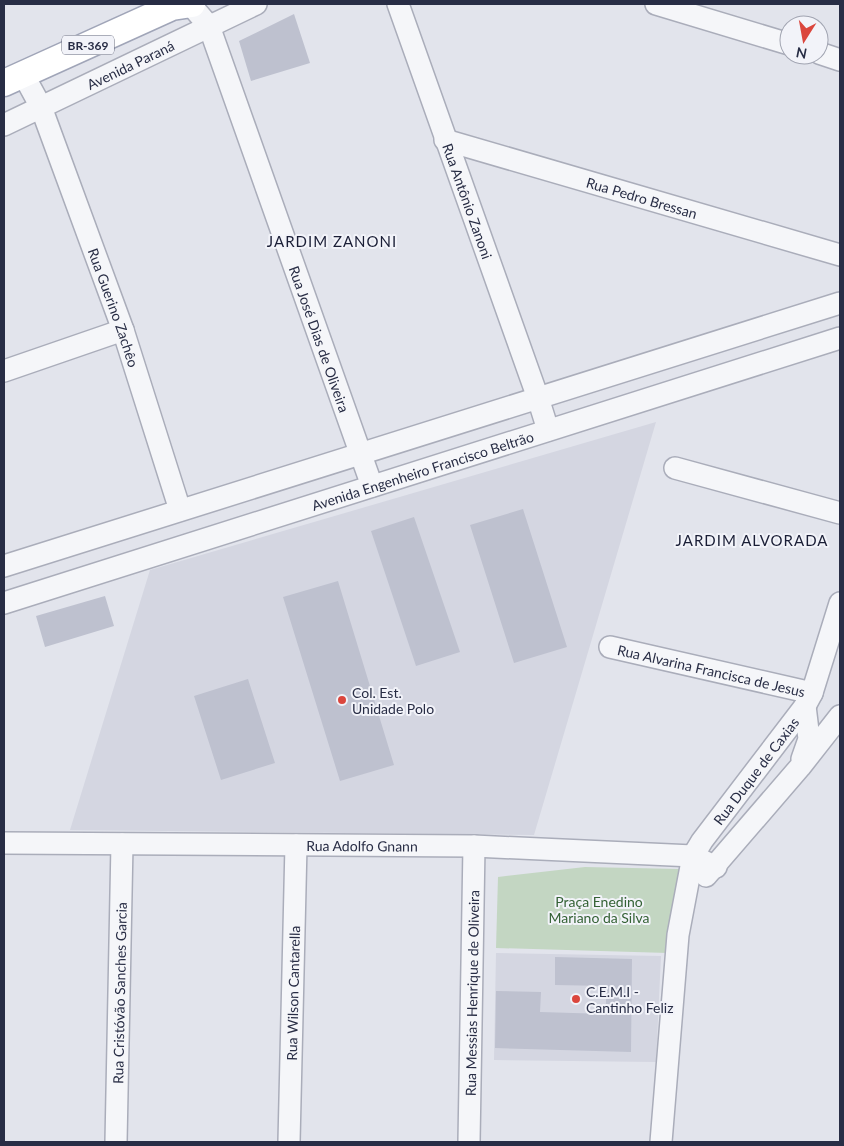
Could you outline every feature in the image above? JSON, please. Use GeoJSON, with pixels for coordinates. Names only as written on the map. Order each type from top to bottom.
{"type":"FeatureCollection","features":[{"type":"Feature","properties":{"kind":"main road","name":"BR-369"},"geometry":{"type":"LineString","coordinates":[[13,78],[184,5]]}},
{"type":"Feature","properties":{"kind":"street","name":"Avenida Paraná"},"geometry":{"type":"LineString","coordinates":[[4,125],[256,4]]}},
{"type":"Feature","properties":{"kind":"street","name":"Rua Antônio Zanoni"},"geometry":{"type":"LineString","coordinates":[[398,4],[548,430]]}},
{"type":"Feature","properties":{"kind":"street"},"geometry":{"type":"LineString","coordinates":[[656,4],[779,41]]}},
{"type":"Feature","properties":{"kind":"street","name":"Rua José Dias de Oliveira"},"geometry":{"type":"LineString","coordinates":[[184,5],[208,26],[362,453],[372,486]]}},
{"type":"Feature","properties":{"kind":"street","name":"Rua Guerino Zachêo"},"geometry":{"type":"LineString","coordinates":[[13,78],[40,108],[123,330],[180,510]]}},
{"type":"Feature","properties":{"kind":"street","name":"Rua Pedro Bressan"},"geometry":{"type":"LineString","coordinates":[[445,140],[840,255]]}},
{"type":"Feature","properties":{"kind":"street"},"geometry":{"type":"LineString","coordinates":[[4,566],[840,303]]}},
{"type":"Feature","properties":{"kind":"street"},"geometry":{"type":"LineString","coordinates":[[4,371],[123,330]]}},
{"type":"Feature","properties":{"kind":"street","name":"Avenida Engenheiro Francisco Beltrão"},"geometry":{"type":"LineString","coordinates":[[4,603],[840,338]]}},
{"type":"Feature","properties":{"kind":"street"},"geometry":{"type":"LineString","coordinates":[[675,468],[840,513]]}},
{"type":"Feature","properties":{"kind":"street"},"geometry":{"type":"LineString","coordinates":[[809,700],[840,604]]}},
{"type":"Feature","properties":{"kind":"street","name":"Rua Alvarina Francisca de Jesus"},"geometry":{"type":"LineString","coordinates":[[610,647],[809,700]]}},
{"type":"Feature","properties":{"kind":"street","name":"Rua Duque de Caxias"},"geometry":{"type":"LineString","coordinates":[[800,767],[809,738],[809,700]]}},
{"type":"Feature","properties":{"kind":"street","name":"Rua Duque de Caxias"},"geometry":{"type":"LineString","coordinates":[[661,1142],[678,935],[693,856],[702,841],[809,700]]}},
{"type":"Feature","properties":{"kind":"street","name":"Rua Duque de Caxias"},"geometry":{"type":"LineString","coordinates":[[685,895],[716,867],[840,716]]}},
{"type":"Feature","properties":{"kind":"street","name":"Rua Adolfo Gnann"},"geometry":{"type":"LineString","coordinates":[[4,843],[474,846],[693,856],[716,867]]}},
{"type":"Feature","properties":{"kind":"street","name":"Rua Cristóvão Sanches Garcia"},"geometry":{"type":"LineString","coordinates":[[116,1142],[122,844]]}},
{"type":"Feature","properties":{"kind":"street","name":"Rua Wilson Cantarella"},"geometry":{"type":"LineString","coordinates":[[289,1142],[296,845]]}},
{"type":"Feature","properties":{"kind":"street","name":"Rua Messias Henrique de Oliveira"},"geometry":{"type":"LineString","coordinates":[[469,1142],[474,846]]}},
{"type":"Feature","properties":{"kind":"shaded area","name":"Col. Est. Unidade Polo"},"geometry":{"type":"Polygon","coordinates":[[[656,422],[534,835],[70,830],[150,570],[656,422]]]}},
{"type":"Feature","properties":{"kind":"shaded area"},"geometry":{"type":"Polygon","coordinates":[[[496,953],[661,956],[656,1062],[494,1060],[496,953]]]}},
{"type":"Feature","properties":{"kind":"green space","name":"Praça Enedino Mariano da Silva"},"geometry":{"type":"Polygon","coordinates":[[[585,867],[679,869],[684,874],[668,953],[496,948],[498,877],[585,867]]]}},
{"type":"Feature","properties":{"kind":"building"},"geometry":{"type":"Polygon","coordinates":[[[294,14],[310,63],[251,81],[239,41],[294,14]]]}},
{"type":"Feature","properties":{"kind":"building"},"geometry":{"type":"Polygon","coordinates":[[[523,509],[567,647],[514,663],[470,525],[523,509]]]}},
{"type":"Feature","properties":{"kind":"building"},"geometry":{"type":"Polygon","coordinates":[[[414,517],[460,652],[416,666],[371,531],[414,517]]]}},
{"type":"Feature","properties":{"kind":"building"},"geometry":{"type":"Polygon","coordinates":[[[338,581],[394,765],[340,781],[283,597],[338,581]]]}},
{"type":"Feature","properties":{"kind":"building"},"geometry":{"type":"Polygon","coordinates":[[[105,596],[114,626],[45,647],[36,616],[105,596]]]}},
{"type":"Feature","properties":{"kind":"building"},"geometry":{"type":"Polygon","coordinates":[[[248,679],[275,763],[221,780],[194,696],[248,679]]]}},
{"type":"Feature","properties":{"kind":"building"},"geometry":{"type":"Polygon","coordinates":[[[555,957],[632,959],[631,1052],[495,1048],[496,991],[541,992],[540,1012],[606,1014],[606,986],[555,985],[555,957]]]}},
{"type":"Feature","properties":{"kind":"place","name":"Col. Est. Unidade Polo"},"geometry":{"type":"Point","coordinates":[342,700]}},
{"type":"Feature","properties":{"kind":"place","name":"C.E.M.I - Cantinho Feliz"},"geometry":{"type":"Point","coordinates":[576,999]}},
{"type":"Feature","properties":{"kind":"district","name":"JARDIM ZANONI"},"geometry":{"type":"Point","coordinates":[332,241]}},
{"type":"Feature","properties":{"kind":"district","name":"JARDIM ALVORADA"},"geometry":{"type":"Point","coordinates":[752,540]}}]}
